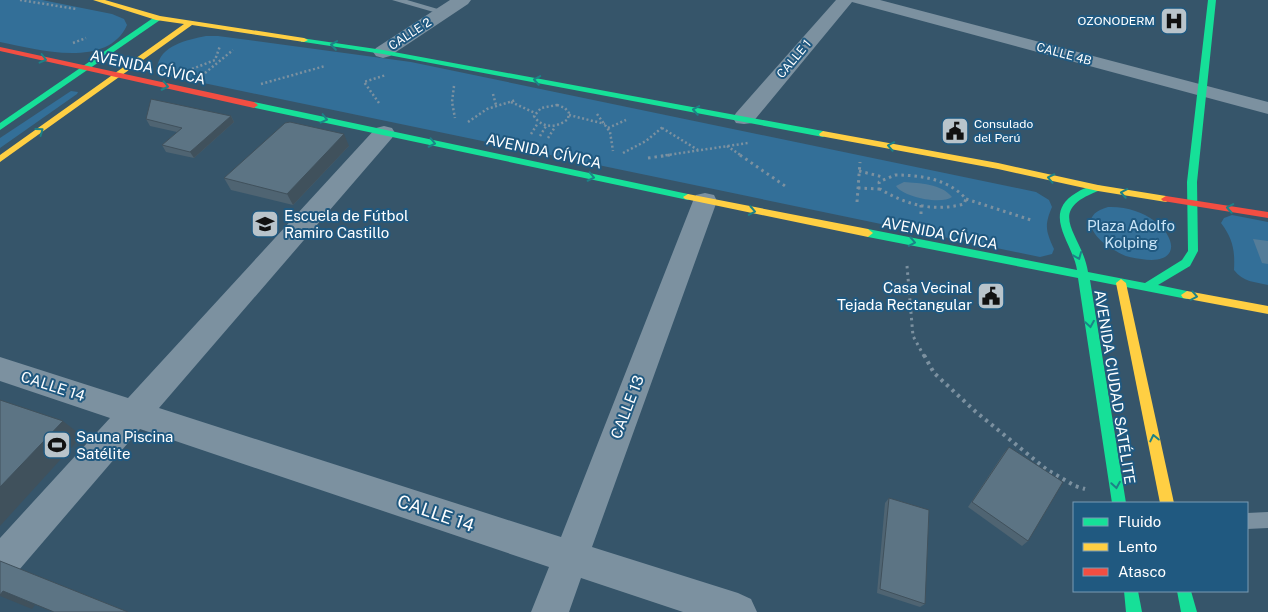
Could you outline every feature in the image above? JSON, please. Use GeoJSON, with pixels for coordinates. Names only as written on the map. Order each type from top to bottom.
{"type":"FeatureCollection","features":[{"type":"Feature","properties":{"kind":"main road"},"geometry":{"type":"LineString","coordinates":[[97,0],[159,18],[383,52],[998,166],[1098,188],[1268,215]]}},
{"type":"Feature","properties":{"kind":"main road"},"geometry":{"type":"LineString","coordinates":[[1146,287],[1186,263],[1193,251],[1192,182],[1212,0]]}},
{"type":"Feature","properties":{"kind":"main road"},"geometry":{"type":"LineString","coordinates":[[0,127],[159,18]]}},
{"type":"Feature","properties":{"kind":"main road"},"geometry":{"type":"LineString","coordinates":[[0,160],[190,23]]}},
{"type":"Feature","properties":{"kind":"main road","name":"AVENIDA CÍVICA"},"geometry":{"type":"LineString","coordinates":[[0,48],[117,76],[705,201],[1083,276]]}},
{"type":"Feature","properties":{"kind":"main road"},"geometry":{"type":"LineString","coordinates":[[1098,188],[1075,196],[1066,206],[1064,218],[1069,237],[1081,260],[1083,276],[1268,310]]}},
{"type":"Feature","properties":{"kind":"main road","name":"AVENIDA CIUDAD SATÉLITE"},"geometry":{"type":"LineString","coordinates":[[1083,276],[1118,500]]}},
{"type":"Feature","properties":{"kind":"main road","name":"AVENIDA CIUDAD SATÉLITE"},"geometry":{"type":"LineString","coordinates":[[1121,283],[1167,502]]}},
{"type":"Feature","properties":{"kind":"main road"},"geometry":{"type":"LineString","coordinates":[[1131,592],[1134,612]]}},
{"type":"Feature","properties":{"kind":"main road"},"geometry":{"type":"LineString","coordinates":[[1184,592],[1188,612]]}},
{"type":"Feature","properties":{"kind":"street","name":"CALLE 2"},"geometry":{"type":"LineString","coordinates":[[383,52],[462,0]]}},
{"type":"Feature","properties":{"kind":"street","name":"CALLE 1"},"geometry":{"type":"LineString","coordinates":[[744,118],[845,0]]}},
{"type":"Feature","properties":{"kind":"street","name":"CALLE 4B"},"geometry":{"type":"LineString","coordinates":[[860,0],[1268,108]]}},
{"type":"Feature","properties":{"kind":"street"},"geometry":{"type":"LineString","coordinates":[[0,564],[384,133]]}},
{"type":"Feature","properties":{"kind":"street","name":"CALLE 13"},"geometry":{"type":"LineString","coordinates":[[550,612],[705,201]]}},
{"type":"Feature","properties":{"kind":"street","name":"CALLE 14"},"geometry":{"type":"LineString","coordinates":[[0,369],[738,612]]}},
{"type":"Feature","properties":{"kind":"lane"},"geometry":{"type":"LineString","coordinates":[[396,0],[444,12]]}},
{"type":"Feature","properties":{"kind":"lane"},"geometry":{"type":"LineString","coordinates":[[1248,521],[1268,520]]}},
{"type":"Feature","properties":{"kind":"path"},"geometry":{"type":"LineString","coordinates":[[20,0],[72,7],[79,10]]}},
{"type":"Feature","properties":{"kind":"path"},"geometry":{"type":"LineString","coordinates":[[66,46],[87,38]]}},
{"type":"Feature","properties":{"kind":"path"},"geometry":{"type":"LineString","coordinates":[[189,70],[215,60],[222,41]]}},
{"type":"Feature","properties":{"kind":"path"},"geometry":{"type":"LineString","coordinates":[[199,78],[239,44]]}},
{"type":"Feature","properties":{"kind":"path"},"geometry":{"type":"LineString","coordinates":[[252,86],[328,65]]}},
{"type":"Feature","properties":{"kind":"path"},"geometry":{"type":"LineString","coordinates":[[379,103],[364,82],[392,73]]}},
{"type":"Feature","properties":{"kind":"path"},"geometry":{"type":"LineString","coordinates":[[454,118],[452,102],[456,82]]}},
{"type":"Feature","properties":{"kind":"path"},"geometry":{"type":"LineString","coordinates":[[468,122],[487,109],[518,99]]}},
{"type":"Feature","properties":{"kind":"path"},"geometry":{"type":"LineString","coordinates":[[509,101],[535,113]]}},
{"type":"Feature","properties":{"kind":"path"},"geometry":{"type":"LineString","coordinates":[[535,113],[542,107],[552,105],[566,109],[569,115],[605,124]]}},
{"type":"Feature","properties":{"kind":"path"},"geometry":{"type":"LineString","coordinates":[[594,109],[605,124],[612,139],[612,151]]}},
{"type":"Feature","properties":{"kind":"path"},"geometry":{"type":"LineString","coordinates":[[535,113],[534,116],[538,123],[546,126],[555,126],[565,122],[569,115]]}},
{"type":"Feature","properties":{"kind":"path"},"geometry":{"type":"LineString","coordinates":[[531,134],[538,123]]}},
{"type":"Feature","properties":{"kind":"path"},"geometry":{"type":"LineString","coordinates":[[624,153],[646,141],[667,123]]}},
{"type":"Feature","properties":{"kind":"path"},"geometry":{"type":"LineString","coordinates":[[540,136],[546,126]]}},
{"type":"Feature","properties":{"kind":"path"},"geometry":{"type":"LineString","coordinates":[[548,138],[555,126]]}},
{"type":"Feature","properties":{"kind":"path"},"geometry":{"type":"LineString","coordinates":[[662,128],[699,150]]}},
{"type":"Feature","properties":{"kind":"path"},"geometry":{"type":"LineString","coordinates":[[648,158],[756,142]]}},
{"type":"Feature","properties":{"kind":"path"},"geometry":{"type":"LineString","coordinates":[[727,146],[788,188]]}},
{"type":"Feature","properties":{"kind":"path"},"geometry":{"type":"LineString","coordinates":[[857,202],[861,156]]}},
{"type":"Feature","properties":{"kind":"path"},"geometry":{"type":"LineString","coordinates":[[859,171],[883,178]]}},
{"type":"Feature","properties":{"kind":"path"},"geometry":{"type":"LineString","coordinates":[[880,189],[879,182],[883,178],[904,174],[946,184],[958,190],[966,199],[1034,221]]}},
{"type":"Feature","properties":{"kind":"path"},"geometry":{"type":"LineString","coordinates":[[858,188],[880,189],[890,196],[922,205],[945,208],[964,204],[966,199]]}},
{"type":"Feature","properties":{"kind":"path"},"geometry":{"type":"LineString","coordinates":[[921,216],[922,205]]}},
{"type":"Feature","properties":{"kind":"path"},"geometry":{"type":"LineString","coordinates":[[907,256],[913,336],[934,373],[976,412],[1046,469],[1075,486],[1118,500]]}},
{"type":"Feature","properties":{"kind":"green space"},"geometry":{"type":"Polygon","coordinates":[[[0,0],[42,0],[112,14],[124,19],[127,25],[117,39],[104,48],[87,52],[69,53],[32,49],[0,42],[0,0]]]}},
{"type":"Feature","properties":{"kind":"green space"},"geometry":{"type":"Polygon","coordinates":[[[218,36],[411,62],[1036,192],[1049,200],[1052,207],[1047,228],[1054,249],[1052,254],[1040,257],[170,76],[157,68],[159,60],[169,49],[191,39],[218,36]]]}},
{"type":"Feature","properties":{"kind":"green space"},"geometry":{"type":"Polygon","coordinates":[[[71,91],[78,92],[0,148],[0,138],[71,91]]]}},
{"type":"Feature","properties":{"kind":"green space","name":"Plaza Adolfo Kolping"},"geometry":{"type":"Polygon","coordinates":[[[1108,207],[1129,209],[1146,216],[1159,225],[1168,236],[1171,246],[1168,254],[1158,259],[1138,259],[1119,253],[1109,247],[1096,235],[1092,229],[1091,222],[1093,216],[1098,211],[1108,207]]]}},
{"type":"Feature","properties":{"kind":"green space"},"geometry":{"type":"Polygon","coordinates":[[[1232,215],[1268,222],[1268,285],[1245,279],[1234,270],[1232,245],[1221,223],[1224,218],[1232,215]]]}},
{"type":"Feature","properties":{"kind":"shaded area"},"geometry":{"type":"Polygon","coordinates":[[[904,182],[936,187],[952,197],[940,200],[922,199],[900,190],[896,186],[904,182]]]}},
{"type":"Feature","properties":{"kind":"shaded area"},"geometry":{"type":"Polygon","coordinates":[[[1253,239],[1268,241],[1268,264],[1262,263],[1253,239]]]}},
{"type":"Feature","properties":{"kind":"building"},"geometry":{"type":"Polygon","coordinates":[[[151,99],[231,116],[190,152],[162,145],[182,128],[146,119],[151,99]]]}},
{"type":"Feature","properties":{"kind":"building"},"geometry":{"type":"Polygon","coordinates":[[[290,122],[344,134],[287,194],[224,178],[285,123],[290,122]]]}},
{"type":"Feature","properties":{"kind":"building"},"geometry":{"type":"Polygon","coordinates":[[[0,400],[63,421],[0,487],[0,400]]]}},
{"type":"Feature","properties":{"kind":"building"},"geometry":{"type":"Polygon","coordinates":[[[1009,447],[1063,482],[1028,541],[972,502],[1009,447]]]}},
{"type":"Feature","properties":{"kind":"building"},"geometry":{"type":"Polygon","coordinates":[[[889,498],[929,510],[925,604],[880,589],[889,498]]]}},
{"type":"Feature","properties":{"kind":"building"},"geometry":{"type":"Polygon","coordinates":[[[0,561],[128,612],[54,612],[3,591],[0,595],[0,561]]]}},
{"type":"Feature","properties":{"kind":"traffic: fast"},"geometry":{"type":"LineString","coordinates":[[1146,287],[1186,263],[1193,251],[1192,182],[1212,0]]}},
{"type":"Feature","properties":{"kind":"traffic: fast"},"geometry":{"type":"LineString","coordinates":[[0,127],[159,18]]}},
{"type":"Feature","properties":{"kind":"traffic: fast"},"geometry":{"type":"LineString","coordinates":[[304,40],[383,52],[823,134]]}},
{"type":"Feature","properties":{"kind":"traffic: fast"},"geometry":{"type":"LineString","coordinates":[[254,105],[688,197]]}},
{"type":"Feature","properties":{"kind":"traffic: fast"},"geometry":{"type":"LineString","coordinates":[[1098,188],[1083,193],[1072,200],[1064,215],[1065,225],[1081,260],[1119,502]]}},
{"type":"Feature","properties":{"kind":"traffic: fast"},"geometry":{"type":"LineString","coordinates":[[868,233],[1187,295]]}},
{"type":"Feature","properties":{"kind":"traffic: fast"},"geometry":{"type":"LineString","coordinates":[[1131,592],[1134,612]]}},
{"type":"Feature","properties":{"kind":"traffic: fast"},"geometry":{"type":"LineString","coordinates":[[1184,592],[1189,612]]}},
{"type":"Feature","properties":{"kind":"traffic: slow"},"geometry":{"type":"LineString","coordinates":[[97,0],[159,18],[304,40]]}},
{"type":"Feature","properties":{"kind":"traffic: slow"},"geometry":{"type":"LineString","coordinates":[[0,159],[190,23]]}},
{"type":"Feature","properties":{"kind":"traffic: slow"},"geometry":{"type":"LineString","coordinates":[[823,134],[998,166],[1098,188],[1166,199]]}},
{"type":"Feature","properties":{"kind":"traffic: slow"},"geometry":{"type":"LineString","coordinates":[[688,197],[868,233]]}},
{"type":"Feature","properties":{"kind":"traffic: slow"},"geometry":{"type":"LineString","coordinates":[[1121,283],[1167,502]]}},
{"type":"Feature","properties":{"kind":"traffic: slow"},"geometry":{"type":"LineString","coordinates":[[1187,295],[1268,310]]}},
{"type":"Feature","properties":{"kind":"traffic: jam"},"geometry":{"type":"LineString","coordinates":[[0,49],[254,105]]}},
{"type":"Feature","properties":{"kind":"traffic: jam"},"geometry":{"type":"LineString","coordinates":[[1166,199],[1268,215]]}},
{"type":"Feature","properties":{"kind":"place","name":"OZONODERM"},"geometry":{"type":"Point","coordinates":[1174,21]}},
{"type":"Feature","properties":{"kind":"place","name":"Consulado del Perú"},"geometry":{"type":"Point","coordinates":[955,131]}},
{"type":"Feature","properties":{"kind":"place","name":"Escuela de Fútbol Ramiro Castillo"},"geometry":{"type":"Point","coordinates":[265,224]}},
{"type":"Feature","properties":{"kind":"place","name":"Casa Vecinal Tejada Rectangular"},"geometry":{"type":"Point","coordinates":[991,296]}},
{"type":"Feature","properties":{"kind":"place","name":"Sauna Piscina Satélite"},"geometry":{"type":"Point","coordinates":[57,445]}}]}
